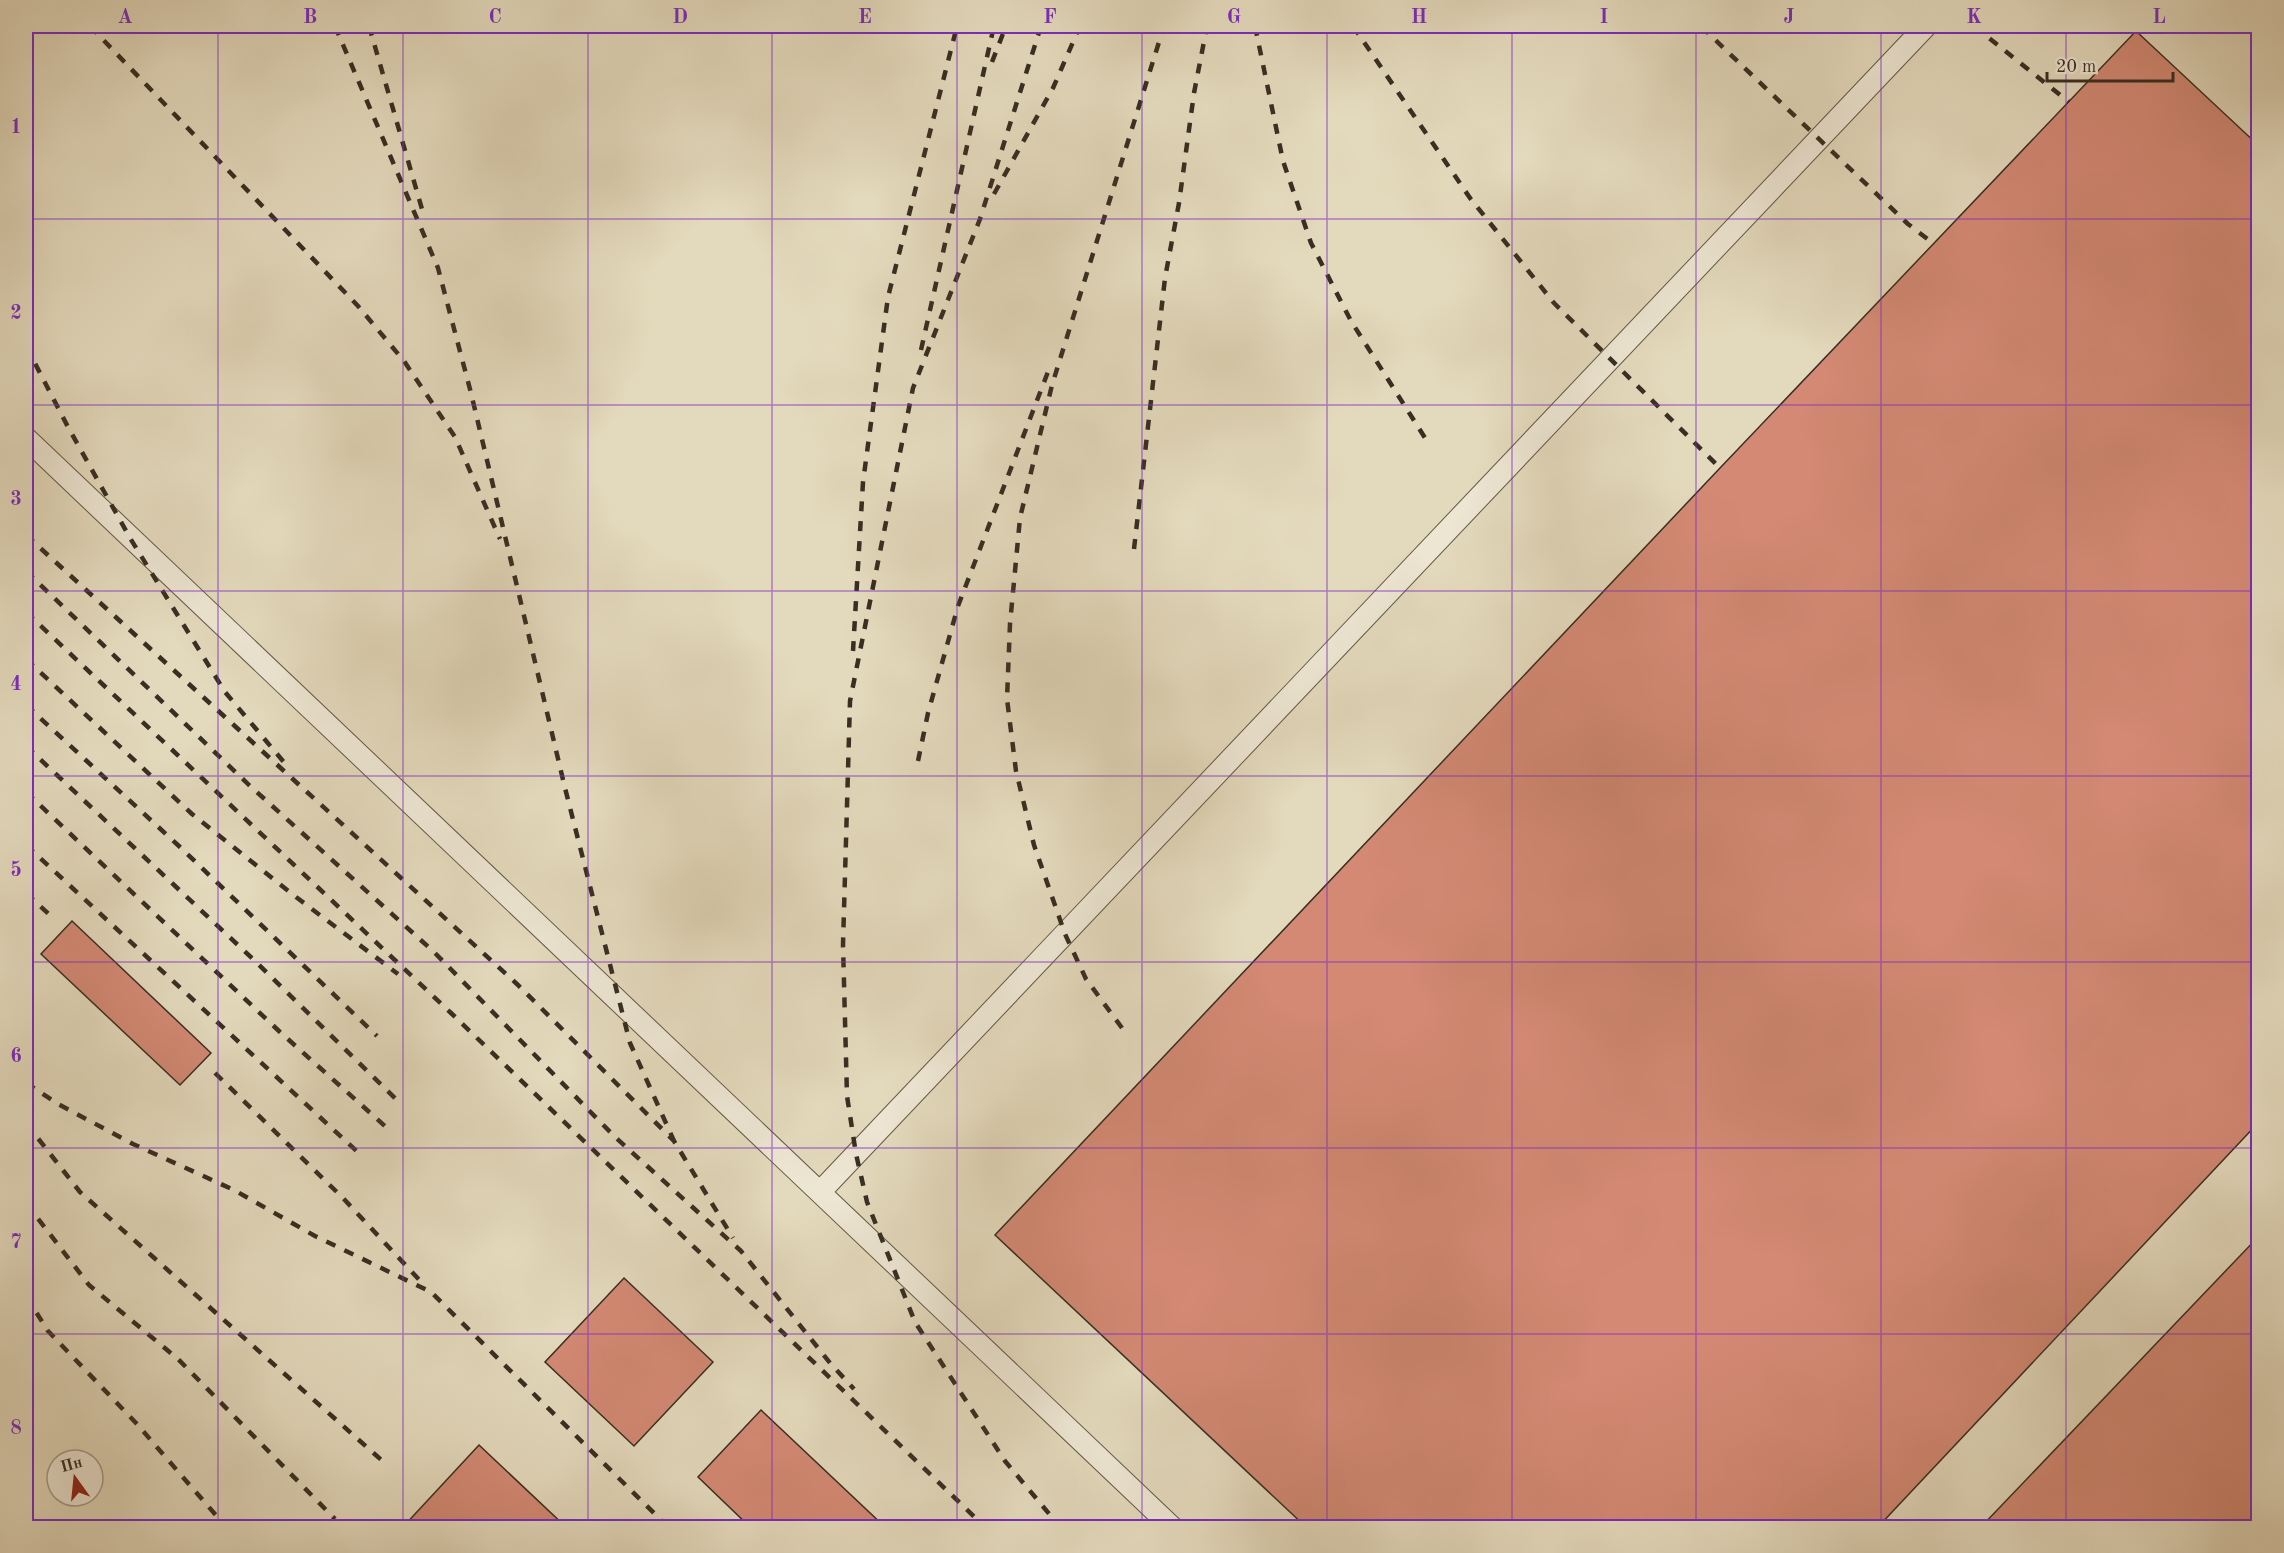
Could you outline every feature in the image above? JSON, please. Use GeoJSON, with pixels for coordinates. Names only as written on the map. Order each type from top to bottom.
{"type":"FeatureCollection","features":[{"type":"Feature","properties":{"kind":"lane"},"geometry":{"type":"LineString","coordinates":[[820,1192],[1926,26]]}},
{"type":"Feature","properties":{"kind":"lane"},"geometry":{"type":"LineString","coordinates":[[26,438],[1173,1527]]}},
{"type":"Feature","properties":{"kind":"building"},"geometry":{"type":"Polygon","coordinates":[[[2136,31],[2258,145],[2258,1123],[1877,1528],[1307,1528],[995,1235],[2136,31]]]}},
{"type":"Feature","properties":{"kind":"building"},"geometry":{"type":"Polygon","coordinates":[[[72,921],[211,1053],[180,1085],[41,954],[72,921]]]}},
{"type":"Feature","properties":{"kind":"building"},"geometry":{"type":"Polygon","coordinates":[[[2258,1237],[2258,1528],[1980,1528],[2258,1237]]]}},
{"type":"Feature","properties":{"kind":"building"},"geometry":{"type":"Polygon","coordinates":[[[624,1278],[713,1362],[634,1446],[545,1362],[624,1278]]]}},
{"type":"Feature","properties":{"kind":"building"},"geometry":{"type":"Polygon","coordinates":[[[761,1410],[886,1528],[751,1528],[698,1477],[761,1410]]]}},
{"type":"Feature","properties":{"kind":"building"},"geometry":{"type":"Polygon","coordinates":[[[479,1445],[567,1528],[402,1528],[479,1445]]]}},
{"type":"Feature","properties":{"kind":"railway"},"geometry":{"type":"LineString","coordinates":[[90,26],[358,306],[404,361],[455,437],[500,539]]}},
{"type":"Feature","properties":{"kind":"railway"},"geometry":{"type":"LineString","coordinates":[[335,26],[438,268],[471,393],[565,788],[630,1043],[674,1141]]}},
{"type":"Feature","properties":{"kind":"railway"},"geometry":{"type":"LineString","coordinates":[[369,26],[424,216]]}},
{"type":"Feature","properties":{"kind":"railway"},"geometry":{"type":"LineString","coordinates":[[853,651],[863,482],[888,297],[957,26]]}},
{"type":"Feature","properties":{"kind":"railway"},"geometry":{"type":"LineString","coordinates":[[921,350],[994,26]]}},
{"type":"Feature","properties":{"kind":"railway"},"geometry":{"type":"LineString","coordinates":[[992,62],[1006,26]]}},
{"type":"Feature","properties":{"kind":"railway"},"geometry":{"type":"LineString","coordinates":[[1041,26],[980,219],[913,388],[850,701],[843,945],[847,1096],[856,1154],[867,1202],[915,1322],[1005,1461],[1061,1528]]}},
{"type":"Feature","properties":{"kind":"railway"},"geometry":{"type":"LineString","coordinates":[[994,194],[1053,88],[1080,26]]}},
{"type":"Feature","properties":{"kind":"railway"},"geometry":{"type":"LineString","coordinates":[[1122,1028],[1086,979],[1065,934],[1034,845],[1016,771],[1007,699],[1010,624],[1020,518],[1052,385],[1164,26]]}},
{"type":"Feature","properties":{"kind":"railway"},"geometry":{"type":"LineString","coordinates":[[1134,549],[1165,278],[1179,203],[1194,93],[1207,26]]}},
{"type":"Feature","properties":{"kind":"railway"},"geometry":{"type":"LineString","coordinates":[[1255,26],[1283,161],[1311,243],[1351,321],[1427,441]]}},
{"type":"Feature","properties":{"kind":"railway"},"geometry":{"type":"LineString","coordinates":[[1353,26],[1470,198],[1554,303],[1720,468]]}},
{"type":"Feature","properties":{"kind":"railway"},"geometry":{"type":"LineString","coordinates":[[1702,26],[1908,224],[1934,244]]}},
{"type":"Feature","properties":{"kind":"railway"},"geometry":{"type":"LineString","coordinates":[[1974,26],[2069,102]]}},
{"type":"Feature","properties":{"kind":"railway"},"geometry":{"type":"LineString","coordinates":[[26,346],[130,538],[225,692],[288,767]]}},
{"type":"Feature","properties":{"kind":"railway"},"geometry":{"type":"LineString","coordinates":[[918,761],[928,713],[958,606],[1051,364]]}},
{"type":"Feature","properties":{"kind":"railway"},"geometry":{"type":"LineString","coordinates":[[26,535],[518,985],[674,1141],[733,1238]]}},
{"type":"Feature","properties":{"kind":"railway"},"geometry":{"type":"LineString","coordinates":[[26,571],[249,785],[434,952],[615,1137],[741,1251],[830,1363],[854,1389]]}},
{"type":"Feature","properties":{"kind":"railway"},"geometry":{"type":"LineString","coordinates":[[26,612],[451,1013],[986,1528]]}},
{"type":"Feature","properties":{"kind":"railway"},"geometry":{"type":"LineString","coordinates":[[26,659],[192,814],[398,974]]}},
{"type":"Feature","properties":{"kind":"railway"},"geometry":{"type":"LineString","coordinates":[[26,705],[180,847],[377,1036]]}},
{"type":"Feature","properties":{"kind":"railway"},"geometry":{"type":"LineString","coordinates":[[26,746],[255,961],[401,1104]]}},
{"type":"Feature","properties":{"kind":"railway"},"geometry":{"type":"LineString","coordinates":[[26,792],[280,1032],[386,1127]]}},
{"type":"Feature","properties":{"kind":"railway"},"geometry":{"type":"LineString","coordinates":[[26,845],[363,1157]]}},
{"type":"Feature","properties":{"kind":"railway"},"geometry":{"type":"LineString","coordinates":[[26,893],[52,917]]}},
{"type":"Feature","properties":{"kind":"railway"},"geometry":{"type":"LineString","coordinates":[[215,1073],[342,1197],[425,1286]]}},
{"type":"Feature","properties":{"kind":"railway"},"geometry":{"type":"LineString","coordinates":[[26,1083],[58,1104],[133,1144],[234,1190],[315,1236],[431,1292],[669,1528]]}},
{"type":"Feature","properties":{"kind":"railway"},"geometry":{"type":"LineString","coordinates":[[26,1123],[80,1192],[387,1465]]}},
{"type":"Feature","properties":{"kind":"railway"},"geometry":{"type":"LineString","coordinates":[[26,1203],[89,1285],[178,1359],[335,1519]]}},
{"type":"Feature","properties":{"kind":"railway"},"geometry":{"type":"LineString","coordinates":[[26,1296],[48,1331],[136,1423],[227,1528]]}},
{"type":"Feature","properties":{"kind":"railway"},"geometry":{"type":"LineString","coordinates":[[26,1513],[38,1528]]}}]}
